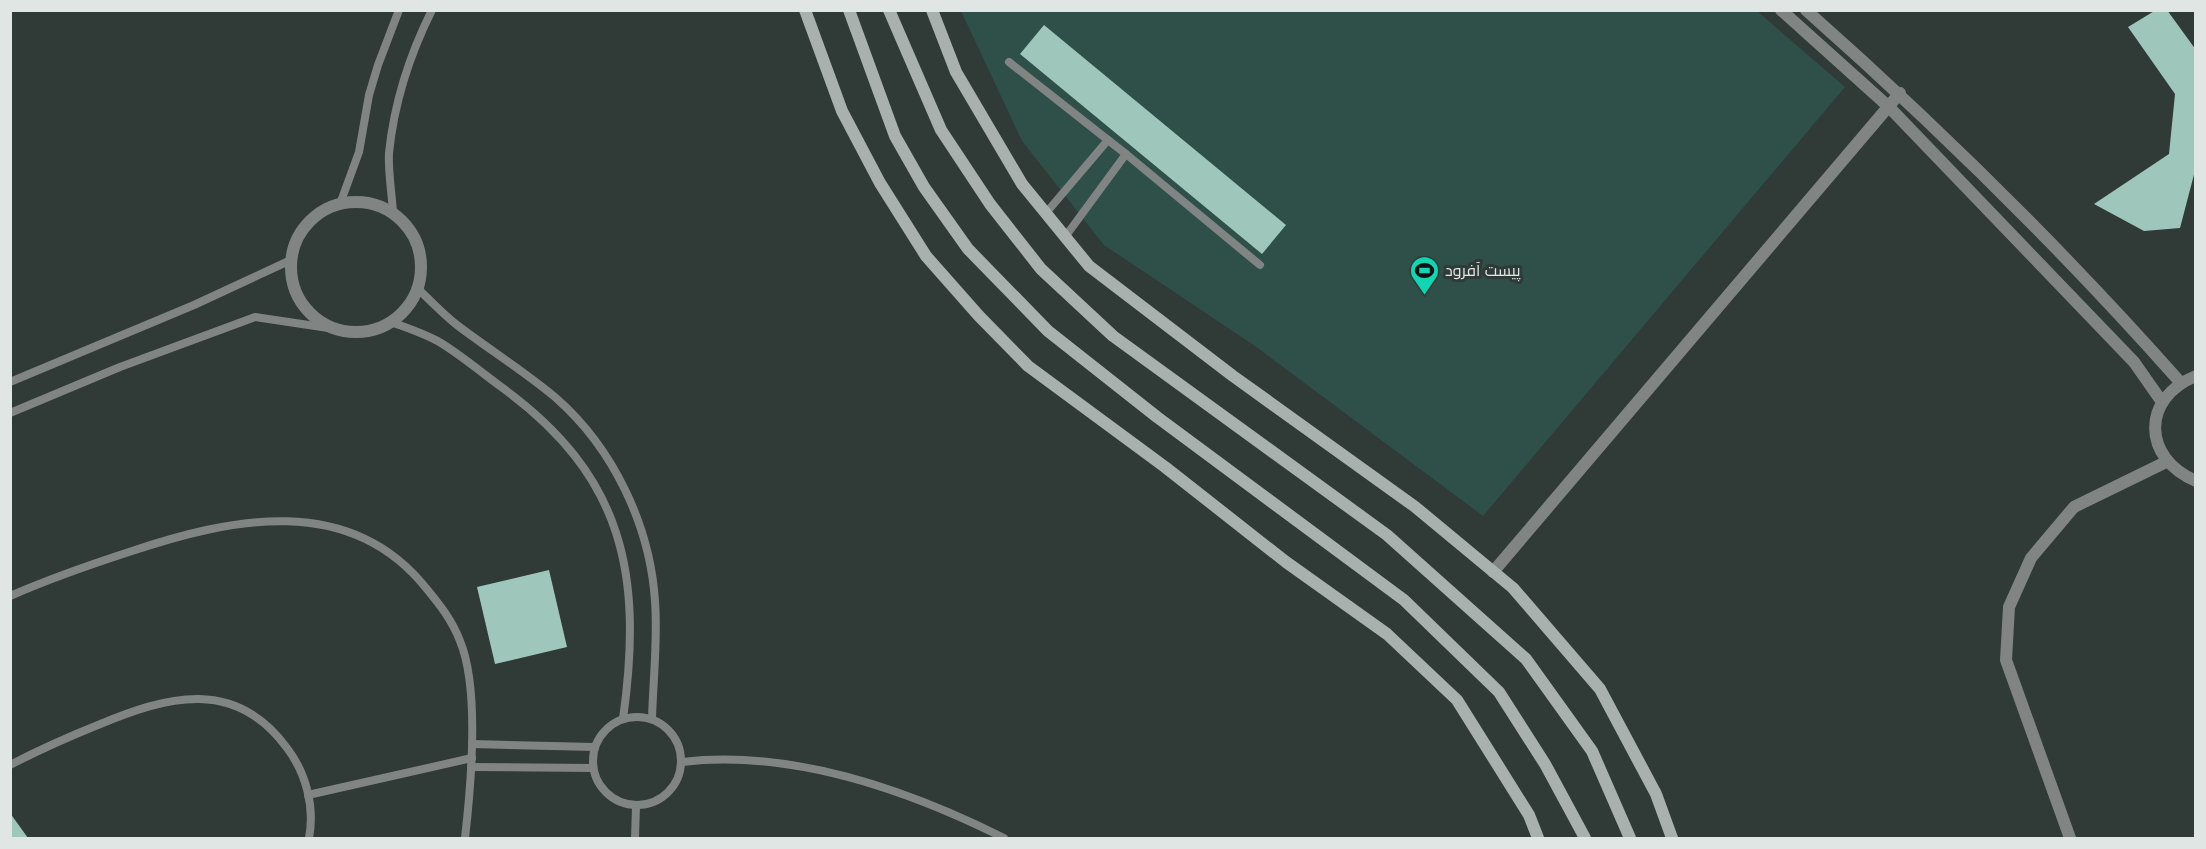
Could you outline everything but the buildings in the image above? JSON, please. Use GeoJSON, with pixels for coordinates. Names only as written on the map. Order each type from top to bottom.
{"type":"FeatureCollection","features":[{"type":"Feature","properties":{"kind":"main road"},"geometry":{"type":"LineString","coordinates":[[805,10],[842,111],[880,183],[926,256],[979,316],[1028,366],[1165,467],[1286,562],[1387,634],[1457,700],[1529,815],[1538,838]]}},
{"type":"Feature","properties":{"kind":"main road"},"geometry":{"type":"LineString","coordinates":[[849,10],[895,136],[924,187],[968,249],[1048,331],[1157,417],[1404,600],[1498,692],[1545,764],[1585,838]]}},
{"type":"Feature","properties":{"kind":"main road"},"geometry":{"type":"LineString","coordinates":[[889,10],[942,130],[990,204],[1041,269],[1113,336],[1387,536],[1526,659],[1592,751],[1630,838]]}},
{"type":"Feature","properties":{"kind":"main road"},"geometry":{"type":"LineString","coordinates":[[932,10],[956,72],[1022,184],[1089,266],[1233,376],[1414,506],[1513,588],[1600,689],[1656,794],[1672,838]]}},
{"type":"Feature","properties":{"kind":"street"},"geometry":{"type":"LineString","coordinates":[[1781,10],[1889,107],[2134,362],[2162,402]]}},
{"type":"Feature","properties":{"kind":"street"},"geometry":{"type":"LineString","coordinates":[[1806,10],[1900,93],[2094,285],[2180,382]]}},
{"type":"Feature","properties":{"kind":"street"},"geometry":{"type":"LineString","coordinates":[[1493,572],[1900,93]]}},
{"type":"Feature","properties":{"kind":"street"},"geometry":{"type":"LineString","coordinates":[[368,203],[393,213],[405,225],[417,247],[421,272],[417,288],[407,307],[391,322],[375,329],[358,332],[342,330],[324,323],[309,312],[298,296],[292,279],[291,260],[295,244],[307,224],[325,210],[340,204],[368,203]]}},
{"type":"Feature","properties":{"kind":"street"},"geometry":{"type":"LineString","coordinates":[[2196,376],[2180,382],[2162,402],[2155,428],[2157,446],[2166,462],[2179,474],[2196,482]]}},
{"type":"Feature","properties":{"kind":"street"},"geometry":{"type":"LineString","coordinates":[[2070,838],[2006,660],[2009,607],[2031,558],[2074,507],[2166,462]]}},
{"type":"Feature","properties":{"kind":"lane"},"geometry":{"type":"LineString","coordinates":[[340,204],[359,152],[378,65],[399,10]]}},
{"type":"Feature","properties":{"kind":"lane"},"geometry":{"type":"LineString","coordinates":[[393,213],[389,154],[398,102],[416,47],[432,10]]}},
{"type":"Feature","properties":{"kind":"lane"},"geometry":{"type":"LineString","coordinates":[[1009,62],[1126,154],[1260,265]]}},
{"type":"Feature","properties":{"kind":"lane"},"geometry":{"type":"LineString","coordinates":[[1046,213],[1108,140]]}},
{"type":"Feature","properties":{"kind":"lane"},"geometry":{"type":"LineString","coordinates":[[1065,237],[1126,154]]}},
{"type":"Feature","properties":{"kind":"lane"},"geometry":{"type":"LineString","coordinates":[[10,382],[194,305],[291,260]]}},
{"type":"Feature","properties":{"kind":"lane"},"geometry":{"type":"LineString","coordinates":[[417,288],[456,324],[559,401],[591,436],[619,479],[640,526],[652,576],[656,627],[652,719]]}},
{"type":"Feature","properties":{"kind":"lane"},"geometry":{"type":"LineString","coordinates":[[10,413],[120,367],[255,317],[342,330]]}},
{"type":"Feature","properties":{"kind":"lane"},"geometry":{"type":"LineString","coordinates":[[391,322],[439,342],[525,404],[572,451],[598,490],[620,545],[631,603],[630,669],[623,719]]}},
{"type":"Feature","properties":{"kind":"lane"},"geometry":{"type":"LineString","coordinates":[[10,596],[80,568],[195,532],[286,520],[319,523],[350,531],[394,555],[419,579],[448,615],[461,642],[469,676],[472,744],[465,838]]}},
{"type":"Feature","properties":{"kind":"lane"},"geometry":{"type":"LineString","coordinates":[[10,765],[68,737],[160,702],[183,698],[208,699],[238,708],[266,724],[294,758],[308,795],[311,820],[309,838]]}},
{"type":"Feature","properties":{"kind":"lane"},"geometry":{"type":"LineString","coordinates":[[638,717],[652,719],[674,736],[680,748],[682,762],[680,776],[663,798],[650,804],[636,806],[621,803],[608,795],[598,783],[593,768],[599,738],[609,727],[623,719],[638,717]]}},
{"type":"Feature","properties":{"kind":"lane"},"geometry":{"type":"LineString","coordinates":[[472,744],[596,747]]}},
{"type":"Feature","properties":{"kind":"lane"},"geometry":{"type":"LineString","coordinates":[[308,795],[472,758]]}},
{"type":"Feature","properties":{"kind":"lane"},"geometry":{"type":"LineString","coordinates":[[682,762],[713,758],[776,764],[863,780],[941,807],[1004,838]]}},
{"type":"Feature","properties":{"kind":"lane"},"geometry":{"type":"LineString","coordinates":[[471,767],[593,768]]}},
{"type":"Feature","properties":{"kind":"lane"},"geometry":{"type":"LineString","coordinates":[[635,838],[636,806]]}},
{"type":"Feature","properties":{"kind":"green space","name":"پیست آفرود"},"geometry":{"type":"Polygon","coordinates":[[[961,11],[1757,11],[1845,87],[1483,516],[1255,346],[1104,245],[1022,141],[961,11]]]}},
{"type":"Feature","properties":{"kind":"place","name":"پیست آفرود"},"geometry":{"type":"Point","coordinates":[1424,296]}}]}
